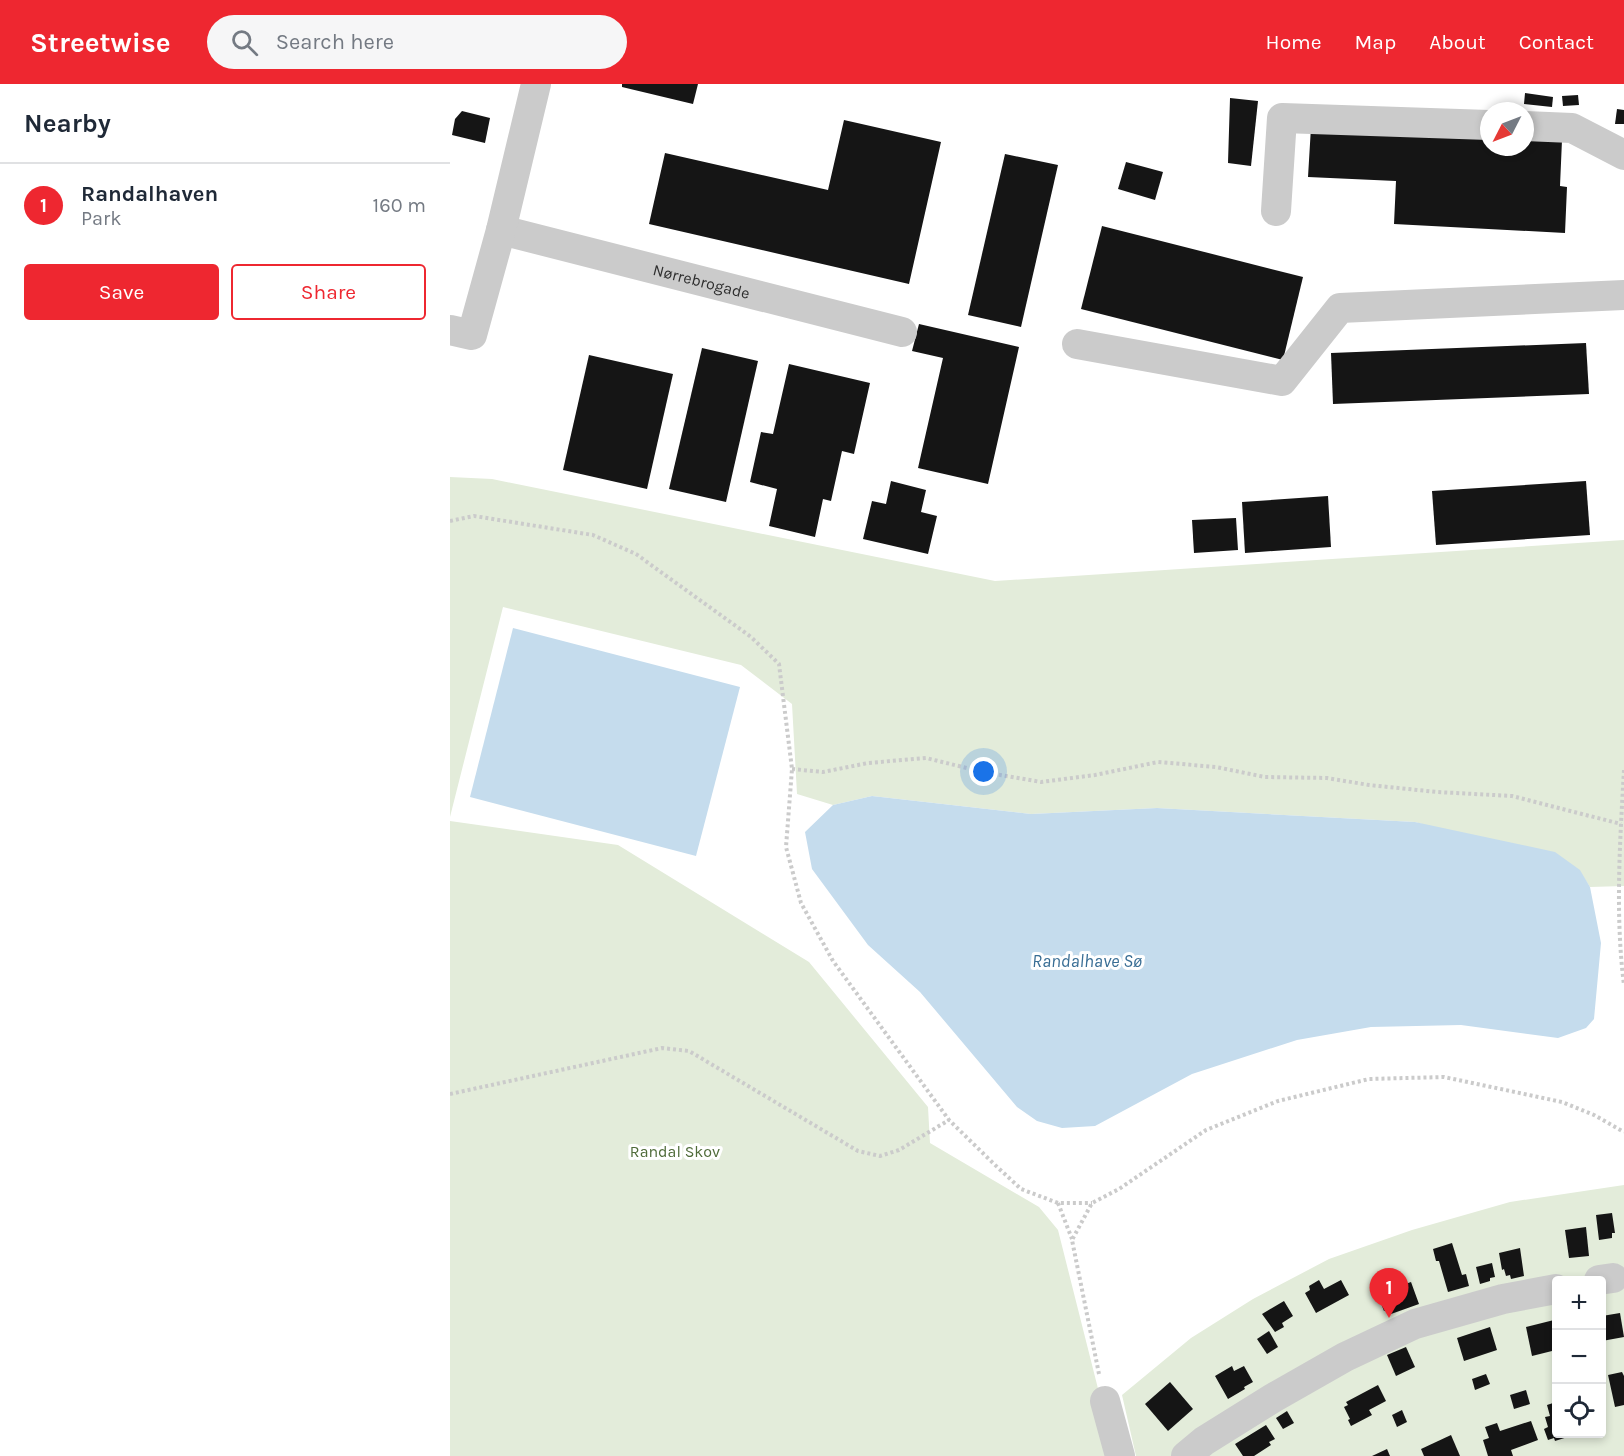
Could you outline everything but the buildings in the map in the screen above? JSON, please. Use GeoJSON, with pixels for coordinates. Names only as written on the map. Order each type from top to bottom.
{"type":"FeatureCollection","features":[{"type":"Feature","properties":{"kind":"street"},"geometry":{"type":"LineString","coordinates":[[461,332],[501,230],[536,84]]}},
{"type":"Feature","properties":{"kind":"street"},"geometry":{"type":"LineString","coordinates":[[1276,212],[1282,118],[1480,125]]}},
{"type":"Feature","properties":{"kind":"street"},"geometry":{"type":"LineString","coordinates":[[1534,126],[1572,128],[1624,155]]}},
{"type":"Feature","properties":{"kind":"street","name":"Nørrebrogade"},"geometry":{"type":"LineString","coordinates":[[501,230],[902,332]]}},
{"type":"Feature","properties":{"kind":"street"},"geometry":{"type":"LineString","coordinates":[[1077,344],[1282,381],[1340,308],[1624,295]]}},
{"type":"Feature","properties":{"kind":"street"},"geometry":{"type":"LineString","coordinates":[[1186,1456],[1204,1441],[1273,1398],[1345,1357],[1415,1324],[1503,1299],[1552,1290]]}},
{"type":"Feature","properties":{"kind":"street"},"geometry":{"type":"LineString","coordinates":[[1105,1401],[1120,1456]]}},
{"type":"Feature","properties":{"kind":"path"},"geometry":{"type":"LineString","coordinates":[[450,521],[474,516],[593,535],[636,554],[751,637],[778,664],[792,769],[786,847],[801,903],[833,961],[949,1120],[1021,1189],[1058,1203],[1092,1203],[1119,1189],[1206,1130],[1278,1101],[1369,1079],[1444,1077],[1562,1102],[1594,1115],[1624,1132]]}},
{"type":"Feature","properties":{"kind":"path"},"geometry":{"type":"LineString","coordinates":[[792,769],[823,772],[868,763],[926,758],[983,772],[1041,782],[1095,775],[1158,762],[1216,767],[1265,777],[1327,778],[1392,788],[1512,796],[1621,824]]}},
{"type":"Feature","properties":{"kind":"path"},"geometry":{"type":"LineString","coordinates":[[1624,770],[1621,824],[1620,954],[1624,985]]}},
{"type":"Feature","properties":{"kind":"path"},"geometry":{"type":"LineString","coordinates":[[450,1094],[662,1048],[689,1051],[858,1151],[880,1156],[899,1150],[949,1120]]}},
{"type":"Feature","properties":{"kind":"path"},"geometry":{"type":"LineString","coordinates":[[1058,1203],[1072,1240],[1105,1401]]}},
{"type":"Feature","properties":{"kind":"path"},"geometry":{"type":"LineString","coordinates":[[1072,1240],[1092,1203]]}},
{"type":"Feature","properties":{"kind":"green space"},"geometry":{"type":"Polygon","coordinates":[[[450,477],[492,479],[995,581],[1624,540],[1624,886],[1590,887],[1579,870],[1415,822],[1157,808],[1031,814],[872,796],[833,805],[797,794],[792,704],[741,665],[503,607],[450,817],[450,477]]]}},
{"type":"Feature","properties":{"kind":"green space","name":"Randal Skov"},"geometry":{"type":"Polygon","coordinates":[[[450,821],[618,845],[809,962],[928,1107],[930,1143],[1039,1207],[1058,1230],[1115,1456],[450,1456],[450,821]]]}},
{"type":"Feature","properties":{"kind":"green space"},"geometry":{"type":"Polygon","coordinates":[[[1624,1185],[1624,1456],[1136,1456],[1122,1395],[1191,1338],[1253,1299],[1329,1259],[1412,1230],[1510,1202],[1624,1185]]]}},
{"type":"Feature","properties":{"kind":"water"},"geometry":{"type":"Polygon","coordinates":[[[513,628],[740,687],[696,856],[470,797],[513,628]]]}},
{"type":"Feature","properties":{"kind":"water","name":"Randalhave Sø"},"geometry":{"type":"Polygon","coordinates":[[[872,796],[1031,814],[1157,808],[1415,822],[1555,852],[1580,870],[1590,887],[1601,943],[1594,1019],[1586,1028],[1558,1038],[1461,1025],[1371,1027],[1297,1040],[1192,1074],[1095,1126],[1062,1128],[1037,1121],[1017,1107],[920,992],[868,945],[812,869],[805,832],[833,805],[872,796]]]}},
{"type":"Feature","properties":{"kind":"place","name":"Randalhaven"},"geometry":{"type":"Point","coordinates":[1389,1318]}}]}
